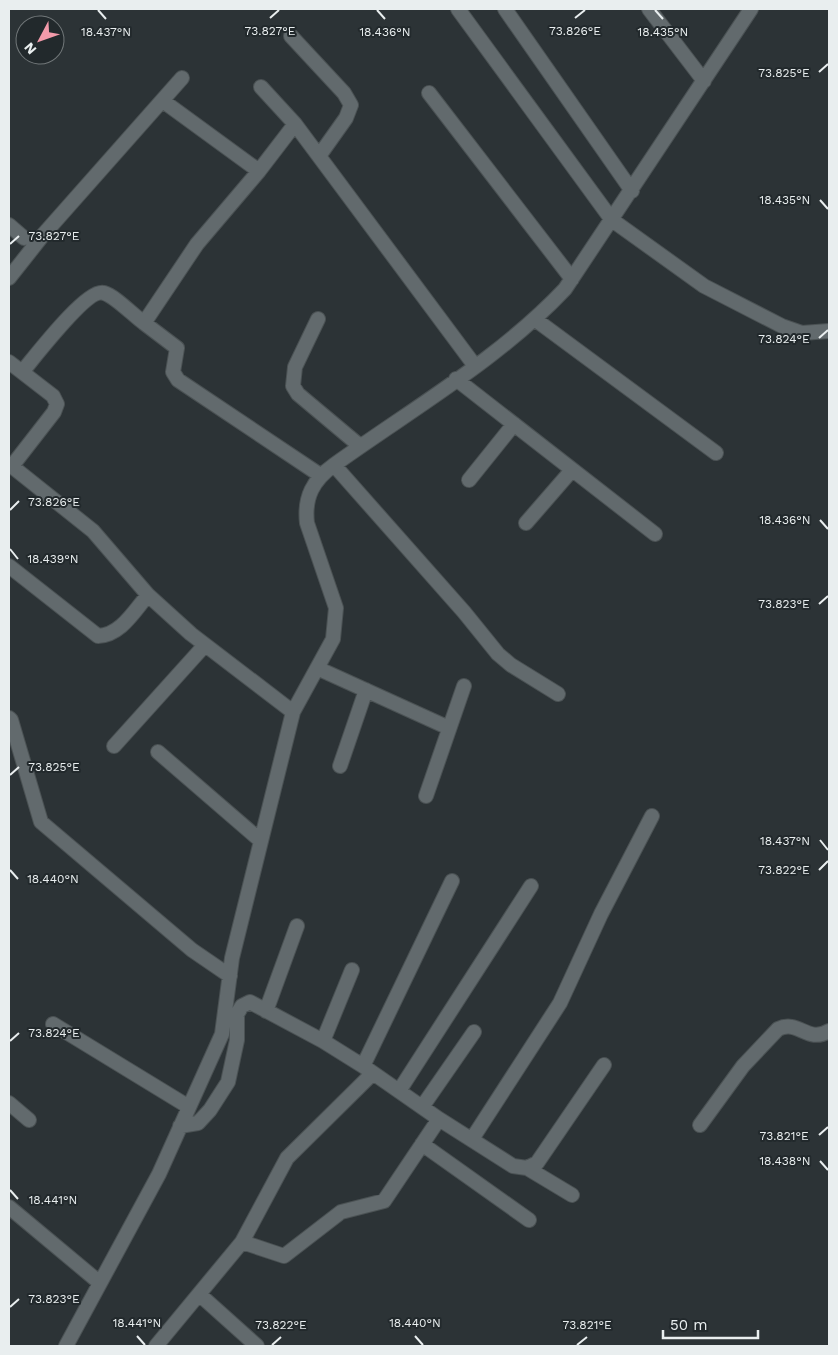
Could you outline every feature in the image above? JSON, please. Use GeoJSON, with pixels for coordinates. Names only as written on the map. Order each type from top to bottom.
{"type":"FeatureCollection","features":[{"type":"Feature","properties":{"kind":"street"},"geometry":{"type":"LineString","coordinates":[[458,9],[612,220],[704,286],[782,326],[802,333],[829,331]]}},
{"type":"Feature","properties":{"kind":"street"},"geometry":{"type":"LineString","coordinates":[[505,9],[632,191]]}},
{"type":"Feature","properties":{"kind":"street"},"geometry":{"type":"LineString","coordinates":[[649,9],[704,81]]}},
{"type":"Feature","properties":{"kind":"street"},"geometry":{"type":"LineString","coordinates":[[66,1346],[159,1174],[222,1034],[230,976],[261,841],[294,712],[333,639],[336,608],[305,512],[313,483],[320,475],[475,366],[536,320],[572,279],[751,9]]}},
{"type":"Feature","properties":{"kind":"street"},"geometry":{"type":"LineString","coordinates":[[291,36],[344,93],[351,105],[346,118],[319,156]]}},
{"type":"Feature","properties":{"kind":"street"},"geometry":{"type":"LineString","coordinates":[[9,278],[43,235],[182,78]]}},
{"type":"Feature","properties":{"kind":"street"},"geometry":{"type":"LineString","coordinates":[[261,87],[319,156],[475,366]]}},
{"type":"Feature","properties":{"kind":"street"},"geometry":{"type":"LineString","coordinates":[[429,93],[572,279]]}},
{"type":"Feature","properties":{"kind":"street"},"geometry":{"type":"LineString","coordinates":[[163,101],[259,171]]}},
{"type":"Feature","properties":{"kind":"street"},"geometry":{"type":"LineString","coordinates":[[144,324],[197,244],[259,171],[294,124]]}},
{"type":"Feature","properties":{"kind":"street"},"geometry":{"type":"LineString","coordinates":[[9,225],[24,238]]}},
{"type":"Feature","properties":{"kind":"street"},"geometry":{"type":"LineString","coordinates":[[22,372],[78,307],[97,293],[106,293],[177,348],[173,372],[178,380],[320,475]]}},
{"type":"Feature","properties":{"kind":"street"},"geometry":{"type":"LineString","coordinates":[[318,319],[296,367],[293,386],[298,394],[360,446]]}},
{"type":"Feature","properties":{"kind":"street"},"geometry":{"type":"LineString","coordinates":[[536,320],[716,453]]}},
{"type":"Feature","properties":{"kind":"street"},"geometry":{"type":"LineString","coordinates":[[9,362],[53,396],[57,404],[54,412],[10,465],[93,531],[148,595],[205,645],[294,712]]}},
{"type":"Feature","properties":{"kind":"street"},"geometry":{"type":"LineString","coordinates":[[456,379],[655,534]]}},
{"type":"Feature","properties":{"kind":"street"},"geometry":{"type":"LineString","coordinates":[[469,480],[514,424]]}},
{"type":"Feature","properties":{"kind":"street"},"geometry":{"type":"LineString","coordinates":[[334,465],[464,612],[498,654],[511,666],[558,694]]}},
{"type":"Feature","properties":{"kind":"street"},"geometry":{"type":"LineString","coordinates":[[526,523],[572,470]]}},
{"type":"Feature","properties":{"kind":"street"},"geometry":{"type":"LineString","coordinates":[[9,566],[98,636],[108,636],[118,630],[148,595]]}},
{"type":"Feature","properties":{"kind":"street"},"geometry":{"type":"LineString","coordinates":[[114,746],[205,645]]}},
{"type":"Feature","properties":{"kind":"street"},"geometry":{"type":"LineString","coordinates":[[317,668],[449,728]]}},
{"type":"Feature","properties":{"kind":"street"},"geometry":{"type":"LineString","coordinates":[[426,796],[464,686]]}},
{"type":"Feature","properties":{"kind":"street"},"geometry":{"type":"LineString","coordinates":[[340,766],[366,690]]}},
{"type":"Feature","properties":{"kind":"street"},"geometry":{"type":"LineString","coordinates":[[9,718],[12,720],[42,822],[192,950],[230,976]]}},
{"type":"Feature","properties":{"kind":"street"},"geometry":{"type":"LineString","coordinates":[[158,752],[261,841]]}},
{"type":"Feature","properties":{"kind":"street"},"geometry":{"type":"LineString","coordinates":[[472,1140],[560,1003],[600,914],[652,816]]}},
{"type":"Feature","properties":{"kind":"street"},"geometry":{"type":"LineString","coordinates":[[156,1346],[242,1242],[287,1158],[368,1070],[452,881]]}},
{"type":"Feature","properties":{"kind":"street"},"geometry":{"type":"LineString","coordinates":[[399,1091],[531,886]]}},
{"type":"Feature","properties":{"kind":"street"},"geometry":{"type":"LineString","coordinates":[[266,1011],[297,926]]}},
{"type":"Feature","properties":{"kind":"street"},"geometry":{"type":"LineString","coordinates":[[323,1041],[352,970]]}},
{"type":"Feature","properties":{"kind":"street"},"geometry":{"type":"LineString","coordinates":[[180,1126],[198,1123],[210,1110],[228,1082],[237,1040],[237,1014],[242,1006],[250,1002],[323,1041],[513,1166],[527,1168],[572,1195]]}},
{"type":"Feature","properties":{"kind":"street"},"geometry":{"type":"LineString","coordinates":[[53,1024],[189,1107]]}},
{"type":"Feature","properties":{"kind":"street"},"geometry":{"type":"LineString","coordinates":[[700,1125],[743,1066],[778,1029],[785,1026],[793,1026],[815,1036],[820,1036],[829,1031]]}},
{"type":"Feature","properties":{"kind":"street"},"geometry":{"type":"LineString","coordinates":[[422,1107],[474,1032]]}},
{"type":"Feature","properties":{"kind":"street"},"geometry":{"type":"LineString","coordinates":[[527,1168],[537,1163],[604,1065]]}},
{"type":"Feature","properties":{"kind":"street"},"geometry":{"type":"LineString","coordinates":[[9,1104],[29,1120]]}},
{"type":"Feature","properties":{"kind":"street"},"geometry":{"type":"LineString","coordinates":[[242,1242],[284,1256],[341,1212],[384,1201],[439,1119]]}},
{"type":"Feature","properties":{"kind":"street"},"geometry":{"type":"LineString","coordinates":[[422,1144],[529,1220]]}},
{"type":"Feature","properties":{"kind":"street"},"geometry":{"type":"LineString","coordinates":[[9,1207],[100,1283]]}},
{"type":"Feature","properties":{"kind":"street"},"geometry":{"type":"LineString","coordinates":[[199,1294],[257,1346]]}}]}
